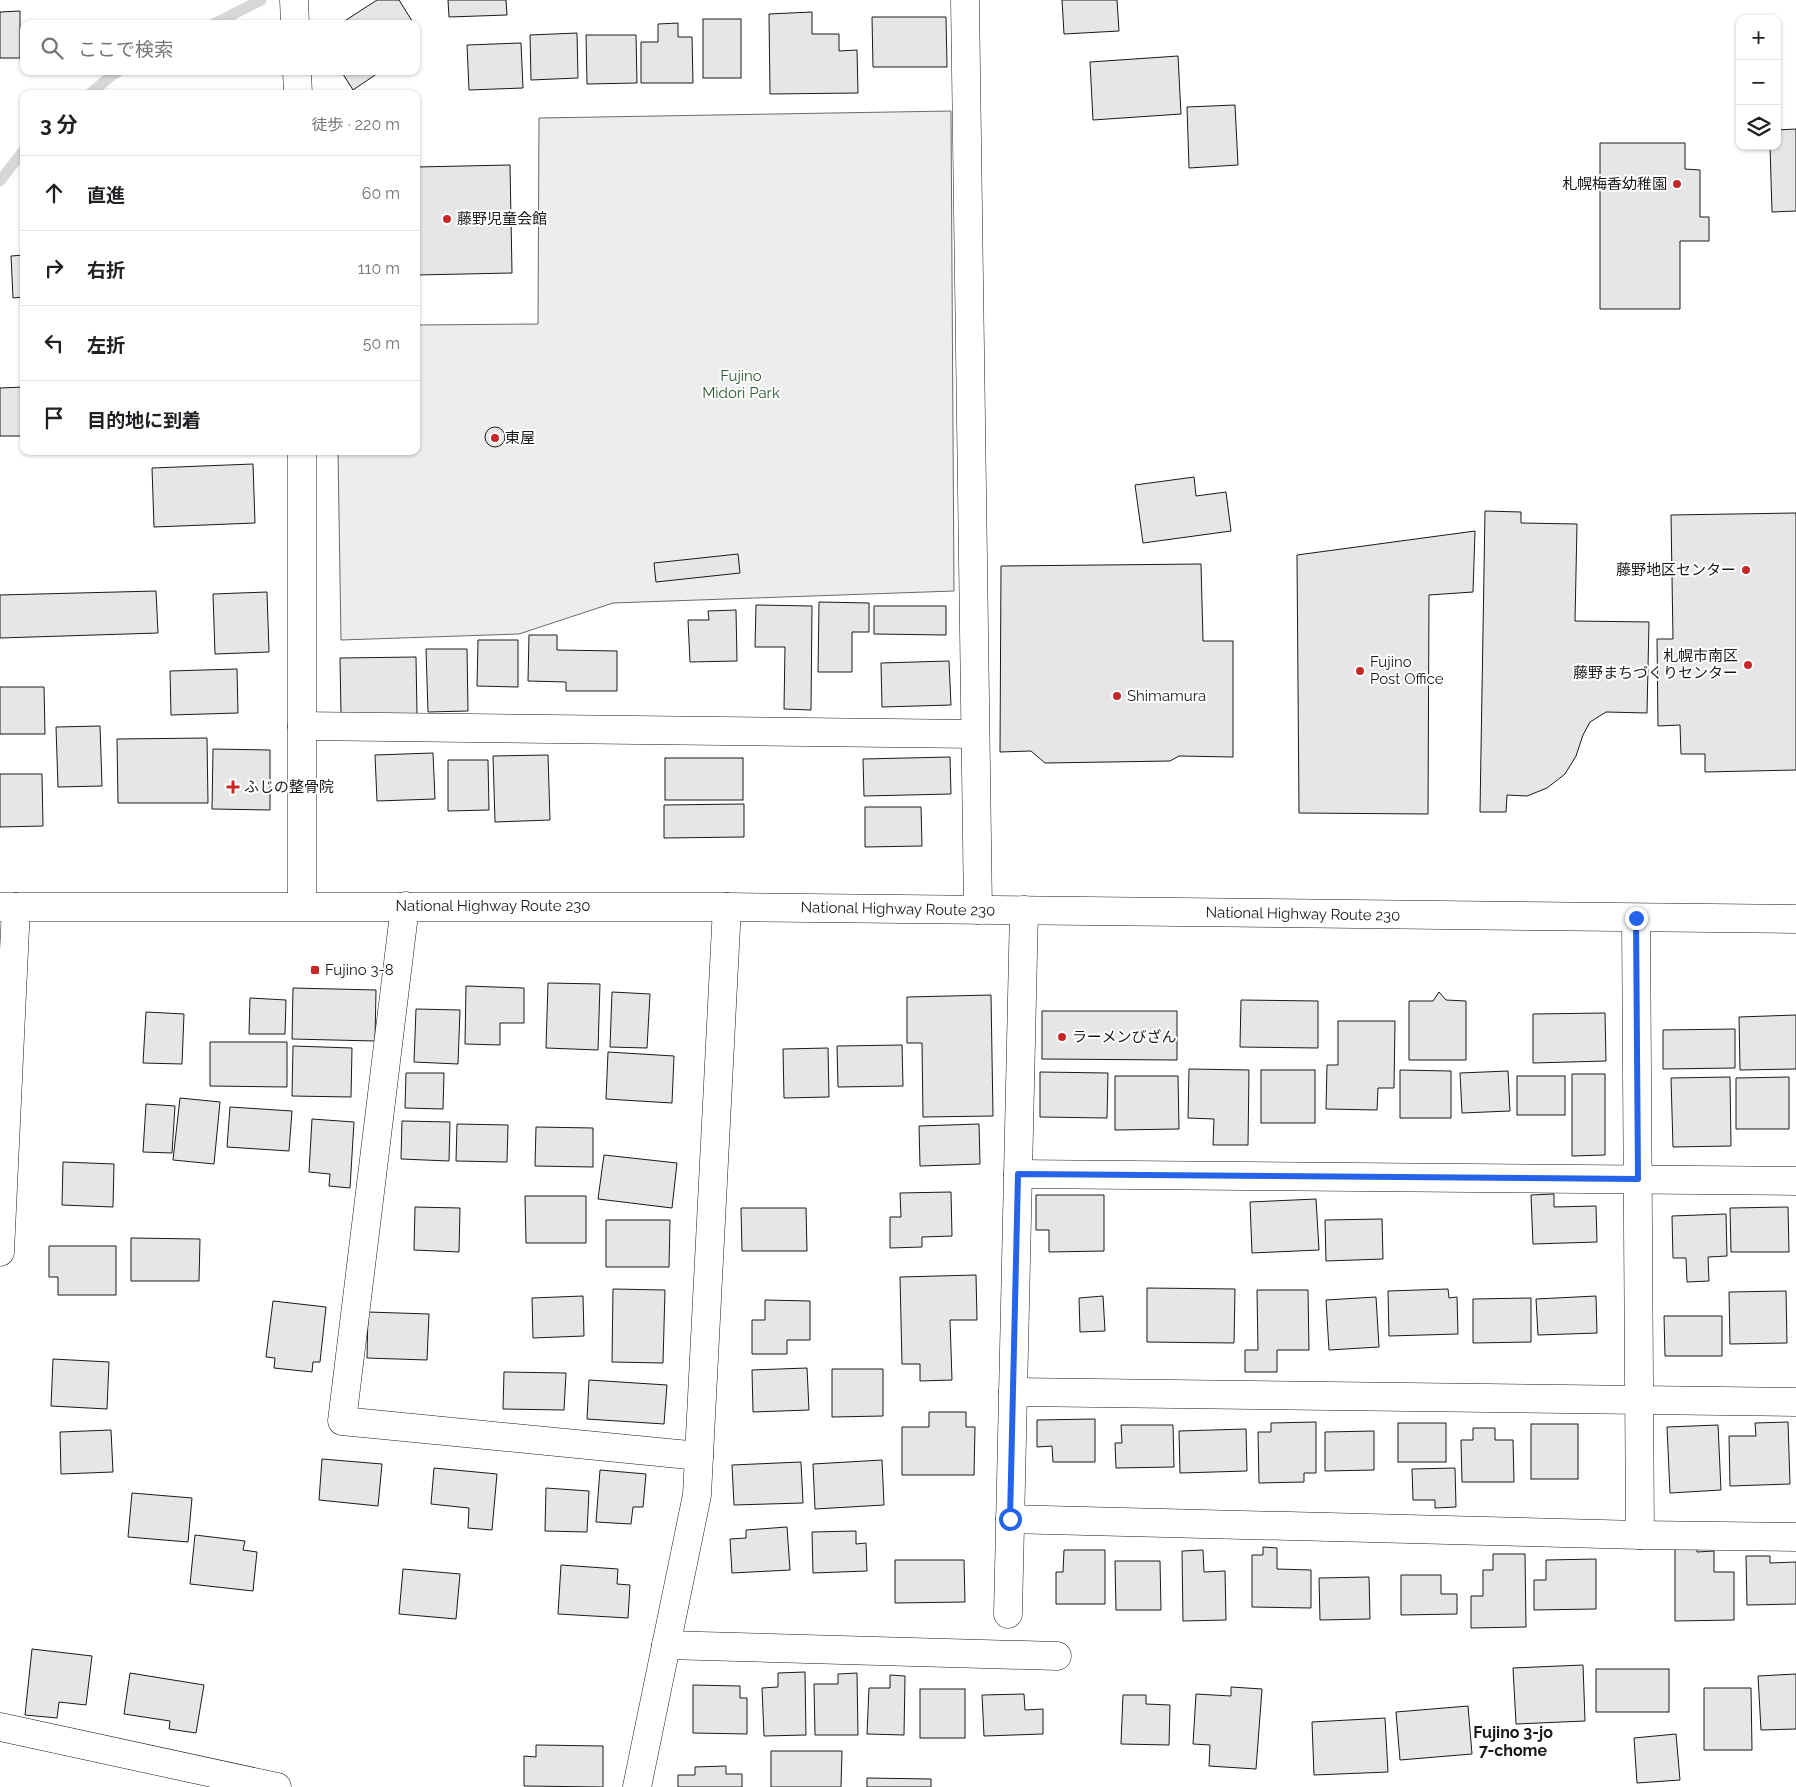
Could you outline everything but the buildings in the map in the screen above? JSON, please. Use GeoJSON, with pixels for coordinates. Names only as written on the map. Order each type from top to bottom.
{"type":"FeatureCollection","features":[{"type":"Feature","properties":{"kind":"main road"},"geometry":{"type":"LineString","coordinates":[[294,0],[295,20]]}},
{"type":"Feature","properties":{"kind":"main road"},"geometry":{"type":"LineString","coordinates":[[965,0],[978,910]]}},
{"type":"Feature","properties":{"kind":"main road"},"geometry":{"type":"LineString","coordinates":[[297,75],[298,90]]}},
{"type":"Feature","properties":{"kind":"main road"},"geometry":{"type":"LineString","coordinates":[[302,455],[302,906]]}},
{"type":"Feature","properties":{"kind":"main road"},"geometry":{"type":"LineString","coordinates":[[302,726],[975,734]]}},
{"type":"Feature","properties":{"kind":"main road","name":"National Highway Route 230"},"geometry":{"type":"LineString","coordinates":[[8,908],[302,906],[728,907],[1796,920]]}},
{"type":"Feature","properties":{"kind":"main road"},"geometry":{"type":"LineString","coordinates":[[405,906],[342,1421],[699,1456]]}},
{"type":"Feature","properties":{"kind":"main road"},"geometry":{"type":"LineString","coordinates":[[637,1787],[697,1495],[728,907]]}},
{"type":"Feature","properties":{"kind":"main road"},"geometry":{"type":"LineString","coordinates":[[0,1252],[8,908]]}},
{"type":"Feature","properties":{"kind":"main road"},"geometry":{"type":"LineString","coordinates":[[1008,1614],[1024,910]]}},
{"type":"Feature","properties":{"kind":"main road"},"geometry":{"type":"LineString","coordinates":[[1636,918],[1640,1536]]}},
{"type":"Feature","properties":{"kind":"main road"},"geometry":{"type":"LineString","coordinates":[[1018,1174],[1796,1182]]}},
{"type":"Feature","properties":{"kind":"main road"},"geometry":{"type":"LineString","coordinates":[[1013,1392],[1796,1402]]}},
{"type":"Feature","properties":{"kind":"main road"},"geometry":{"type":"LineString","coordinates":[[1010,1519],[1640,1536],[1796,1537]]}},
{"type":"Feature","properties":{"kind":"main road"},"geometry":{"type":"LineString","coordinates":[[666,1644],[1057,1656]]}},
{"type":"Feature","properties":{"kind":"main road"},"geometry":{"type":"LineString","coordinates":[[0,1726],[277,1787]]}},
{"type":"Feature","properties":{"kind":"green space","name":"Fujino Midori Park"},"geometry":{"type":"Polygon","coordinates":[[[951,111],[954,591],[613,603],[519,634],[341,640],[338,455],[420,455],[420,325],[538,324],[539,118],[951,111]]]}},
{"type":"Feature","properties":{"kind":"waterway"},"geometry":{"type":"LineString","coordinates":[[222,20],[261,0]]}},
{"type":"Feature","properties":{"kind":"waterway"},"geometry":{"type":"LineString","coordinates":[[95,90],[112,75]]}},
{"type":"Feature","properties":{"kind":"waterway"},"geometry":{"type":"LineString","coordinates":[[0,181],[20,155]]}},
{"type":"Feature","properties":{"kind":"place","name":"札幌梅香幼稚園"},"geometry":{"type":"Point","coordinates":[1677,184]}},
{"type":"Feature","properties":{"kind":"place","name":"藤野児童会館"},"geometry":{"type":"Point","coordinates":[447,219]}},
{"type":"Feature","properties":{"kind":"place","name":"東屋"},"geometry":{"type":"Point","coordinates":[495,438]}},
{"type":"Feature","properties":{"kind":"place","name":"藤野地区センター"},"geometry":{"type":"Point","coordinates":[1746,570]}},
{"type":"Feature","properties":{"kind":"place","name":"札幌市南区 藤野まちづくりセンター"},"geometry":{"type":"Point","coordinates":[1748,665]}},
{"type":"Feature","properties":{"kind":"place","name":"Fujino Post Office"},"geometry":{"type":"Point","coordinates":[1360,671]}},
{"type":"Feature","properties":{"kind":"place","name":"Shimamura"},"geometry":{"type":"Point","coordinates":[1117,696]}},
{"type":"Feature","properties":{"kind":"place","name":"ふじの整骨院"},"geometry":{"type":"Point","coordinates":[233,787]}},
{"type":"Feature","properties":{"kind":"place","name":"Fujino 3-8"},"geometry":{"type":"Point","coordinates":[315,970]}},
{"type":"Feature","properties":{"kind":"place","name":"ラーメンびざん"},"geometry":{"type":"Point","coordinates":[1062,1037]}},
{"type":"Feature","properties":{"kind":"district","name":"Fujino 3-jo 7-chome"},"geometry":{"type":"Point","coordinates":[1513,1741]}},
{"type":"Feature","properties":{"kind":"route"},"geometry":{"type":"LineString","coordinates":[[1010,1519],[1018,1174],[1638,1179],[1636,918]]}}]}
